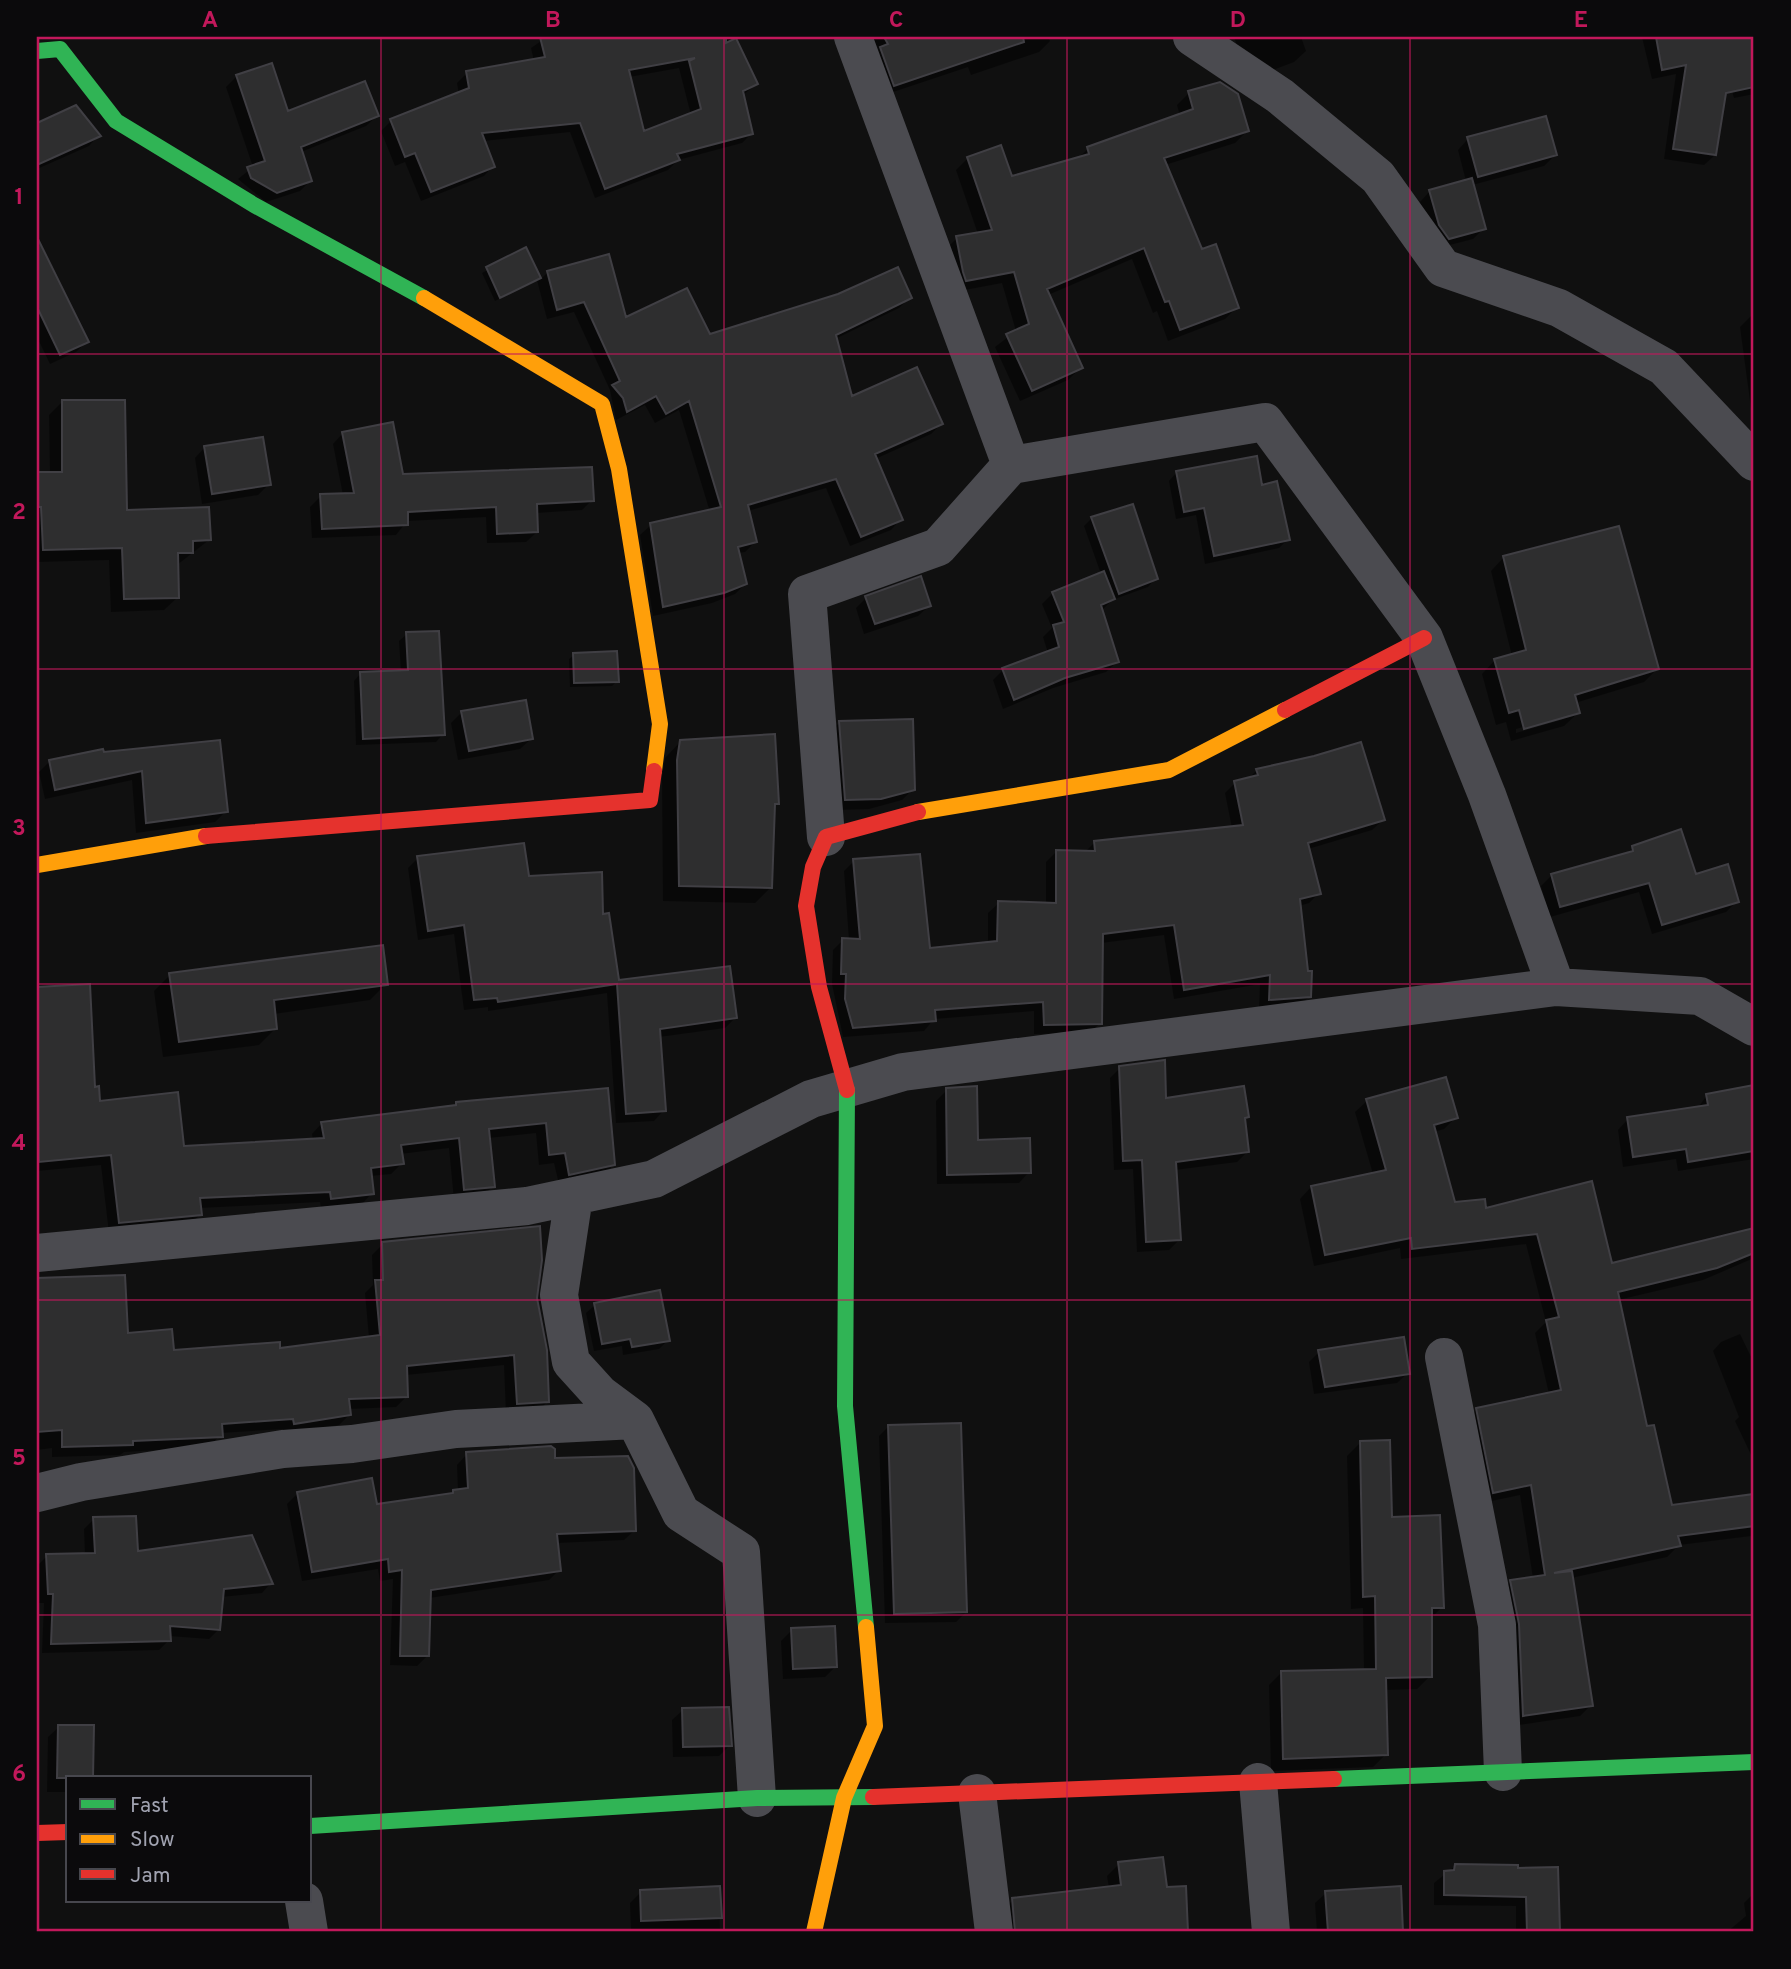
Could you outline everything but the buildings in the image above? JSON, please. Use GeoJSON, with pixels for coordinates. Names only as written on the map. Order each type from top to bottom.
{"type":"FeatureCollection","features":[{"type":"Feature","properties":{"kind":"street"},"geometry":{"type":"LineString","coordinates":[[853,37],[1011,465]]}},
{"type":"Feature","properties":{"kind":"street"},"geometry":{"type":"LineString","coordinates":[[1192,37],[1280,96],[1378,177],[1443,268],[1559,308],[1664,367],[1754,462]]}},
{"type":"Feature","properties":{"kind":"street"},"geometry":{"type":"LineString","coordinates":[[37,51],[60,49],[116,121],[254,205],[397,282],[602,404],[619,470],[660,724],[650,800],[201,836],[37,865]]}},
{"type":"Feature","properties":{"kind":"street"},"geometry":{"type":"LineString","coordinates":[[814,1932],[844,1798],[875,1726],[845,1406],[847,1089],[819,987],[806,906],[813,867],[826,837],[807,594],[938,547],[1011,465],[1265,422],[1424,638],[1487,795],[1556,987]]}},
{"type":"Feature","properties":{"kind":"street"},"geometry":{"type":"LineString","coordinates":[[826,837],[921,811],[1169,770],[1424,638]]}},
{"type":"Feature","properties":{"kind":"street"},"geometry":{"type":"LineString","coordinates":[[37,1253],[527,1206],[654,1179],[811,1099],[903,1072],[1556,987],[1700,996],[1754,1027]]}},
{"type":"Feature","properties":{"kind":"street"},"geometry":{"type":"LineString","coordinates":[[574,1196],[559,1295],[572,1362],[600,1394],[635,1420],[681,1513],[741,1552],[757,1798]]}},
{"type":"Feature","properties":{"kind":"street"},"geometry":{"type":"LineString","coordinates":[[1444,1357],[1497,1625],[1503,1772]]}},
{"type":"Feature","properties":{"kind":"street"},"geometry":{"type":"LineString","coordinates":[[37,1493],[81,1482],[284,1449],[352,1444],[456,1429],[635,1420]]}},
{"type":"Feature","properties":{"kind":"street"},"geometry":{"type":"LineString","coordinates":[[312,1826],[757,1798],[844,1798],[1754,1762]]}},
{"type":"Feature","properties":{"kind":"street"},"geometry":{"type":"LineString","coordinates":[[1258,1782],[1271,1932]]}},
{"type":"Feature","properties":{"kind":"street"},"geometry":{"type":"LineString","coordinates":[[977,1793],[994,1932]]}},
{"type":"Feature","properties":{"kind":"street"},"geometry":{"type":"LineString","coordinates":[[37,1833],[66,1832]]}},
{"type":"Feature","properties":{"kind":"street"},"geometry":{"type":"LineString","coordinates":[[304,1902],[309,1932]]}},
{"type":"Feature","properties":{"kind":"traffic: fast"},"geometry":{"type":"LineString","coordinates":[[37,51],[60,49],[116,121],[254,205],[424,298]]}},
{"type":"Feature","properties":{"kind":"traffic: fast"},"geometry":{"type":"LineString","coordinates":[[847,1090],[845,1406],[866,1627]]}},
{"type":"Feature","properties":{"kind":"traffic: fast"},"geometry":{"type":"LineString","coordinates":[[1334,1779],[1754,1762]]}},
{"type":"Feature","properties":{"kind":"traffic: fast"},"geometry":{"type":"LineString","coordinates":[[312,1826],[757,1798],[873,1797]]}},
{"type":"Feature","properties":{"kind":"traffic: slow"},"geometry":{"type":"LineString","coordinates":[[424,298],[602,404],[619,469],[660,724],[654,771]]}},
{"type":"Feature","properties":{"kind":"traffic: slow"},"geometry":{"type":"LineString","coordinates":[[918,812],[1169,770],[1285,710]]}},
{"type":"Feature","properties":{"kind":"traffic: slow"},"geometry":{"type":"LineString","coordinates":[[37,865],[206,836]]}},
{"type":"Feature","properties":{"kind":"traffic: slow"},"geometry":{"type":"LineString","coordinates":[[814,1932],[844,1798],[875,1726],[866,1627]]}},
{"type":"Feature","properties":{"kind":"traffic: jam"},"geometry":{"type":"LineString","coordinates":[[1285,710],[1424,638]]}},
{"type":"Feature","properties":{"kind":"traffic: jam"},"geometry":{"type":"LineString","coordinates":[[206,836],[650,800],[654,771]]}},
{"type":"Feature","properties":{"kind":"traffic: jam"},"geometry":{"type":"LineString","coordinates":[[847,1090],[819,987],[806,906],[813,867],[826,837],[918,812]]}},
{"type":"Feature","properties":{"kind":"traffic: jam"},"geometry":{"type":"LineString","coordinates":[[873,1797],[1334,1779]]}},
{"type":"Feature","properties":{"kind":"traffic: jam"},"geometry":{"type":"LineString","coordinates":[[37,1833],[66,1832]]}}]}
